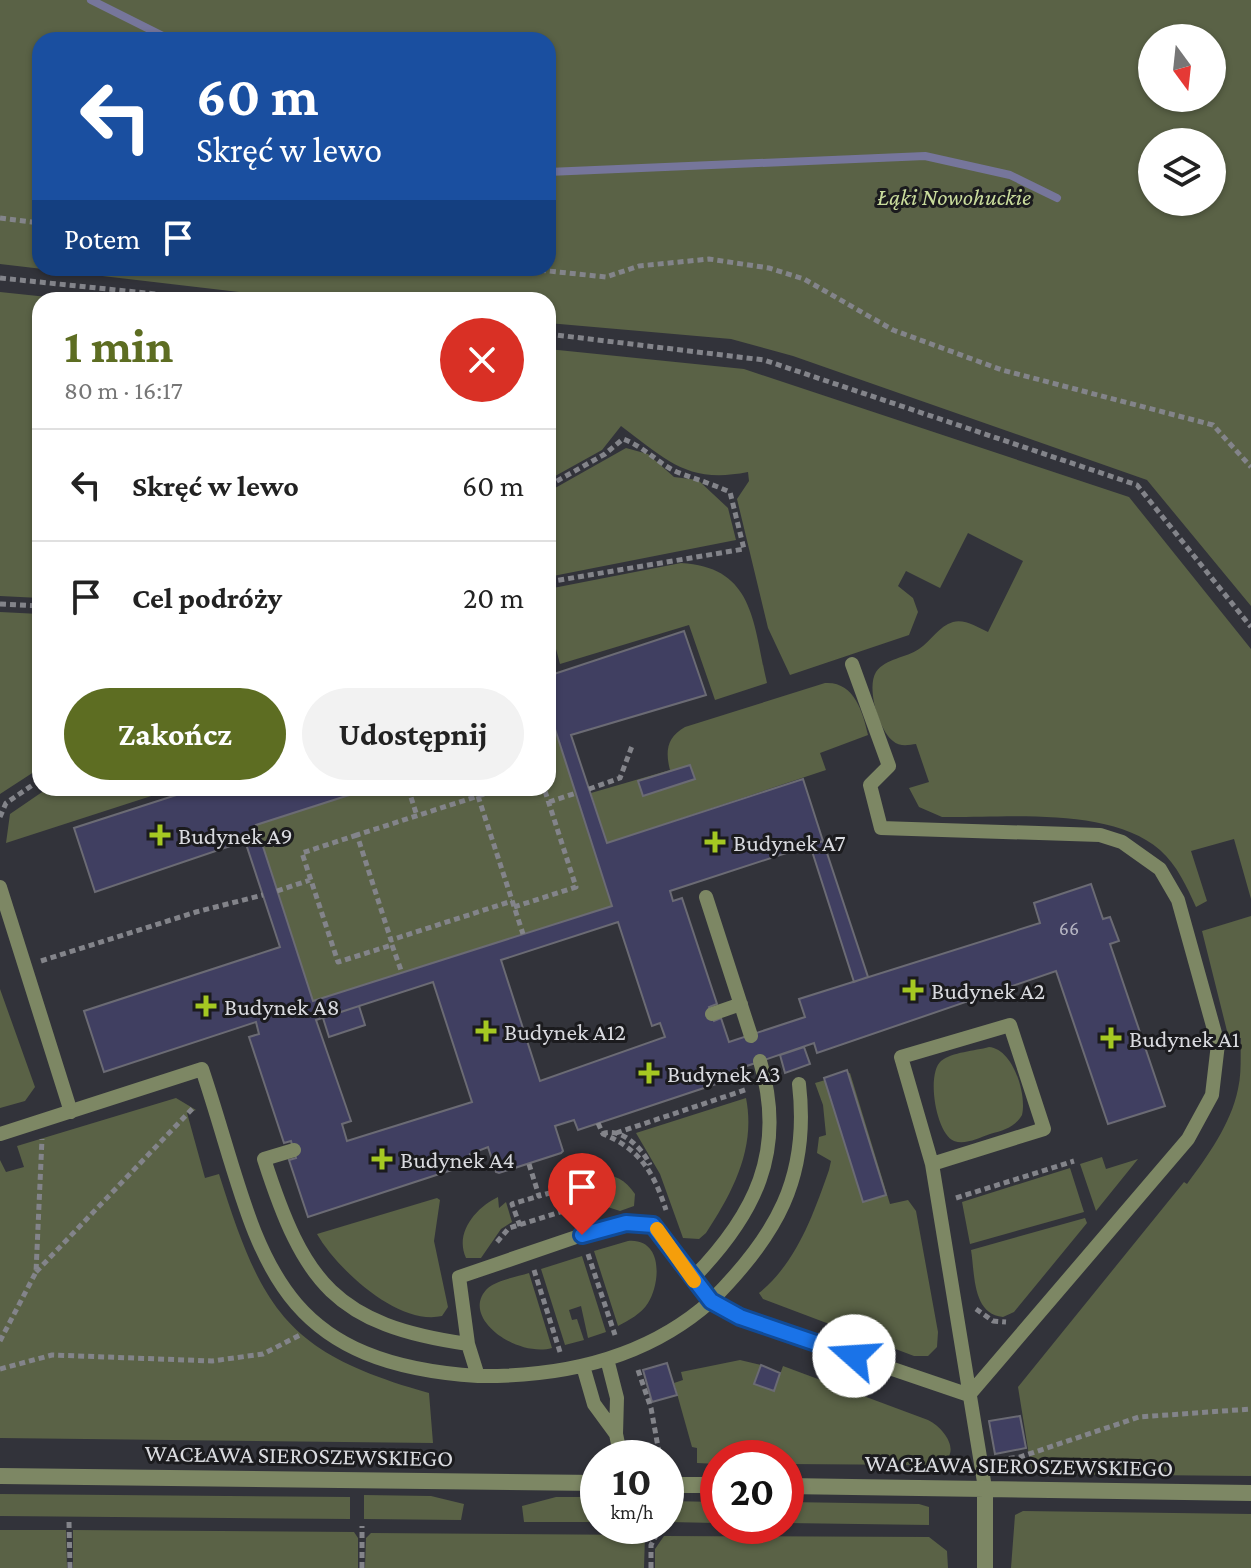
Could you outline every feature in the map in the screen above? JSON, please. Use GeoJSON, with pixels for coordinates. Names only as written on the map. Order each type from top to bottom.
{"type":"FeatureCollection","features":[{"type":"Feature","properties":{"kind":"street","name":"WACŁAWA SIEROSZEWSKIEGO"},"geometry":{"type":"LineString","coordinates":[[0,1476],[580,1483]]}},
{"type":"Feature","properties":{"kind":"street","name":"WACŁAWA SIEROSZEWSKIEGO"},"geometry":{"type":"LineString","coordinates":[[804,1486],[1251,1493]]}},
{"type":"Feature","properties":{"kind":"street"},"geometry":{"type":"LineString","coordinates":[[985,1488],[985,1568]]}},
{"type":"Feature","properties":{"kind":"lane"},"geometry":{"type":"LineString","coordinates":[[852,664],[889,766],[870,785],[881,828],[1076,832],[1122,842],[1143,855],[1160,869],[1178,900],[1218,1044],[1212,1095],[1188,1139],[969,1395]]}},
{"type":"Feature","properties":{"kind":"lane"},"geometry":{"type":"LineString","coordinates":[[0,887],[71,1112]]}},
{"type":"Feature","properties":{"kind":"lane"},"geometry":{"type":"LineString","coordinates":[[706,897],[751,1036]]}},
{"type":"Feature","properties":{"kind":"lane"},"geometry":{"type":"LineString","coordinates":[[712,1014],[741,1004]]}},
{"type":"Feature","properties":{"kind":"lane"},"geometry":{"type":"LineString","coordinates":[[932,1164],[1044,1129],[1010,1025],[901,1057],[932,1164],[985,1488]]}},
{"type":"Feature","properties":{"kind":"lane"},"geometry":{"type":"LineString","coordinates":[[692,1279],[726,1240],[753,1198],[764,1171],[772,1125],[760,1061]]}},
{"type":"Feature","properties":{"kind":"lane"},"geometry":{"type":"LineString","coordinates":[[0,1134],[202,1069],[264,1257],[283,1291],[318,1326],[367,1355],[399,1366],[434,1373],[518,1377],[583,1366],[671,1333],[711,1301],[749,1262],[780,1213],[793,1185],[803,1134],[799,1084]]}},
{"type":"Feature","properties":{"kind":"lane"},"geometry":{"type":"LineString","coordinates":[[294,1150],[264,1159],[295,1245],[323,1286],[346,1305],[398,1330],[468,1344]]}},
{"type":"Feature","properties":{"kind":"lane"},"geometry":{"type":"LineString","coordinates":[[478,1376],[468,1344],[459,1277],[593,1231],[626,1223],[653,1225],[711,1301],[740,1317],[969,1395]]}},
{"type":"Feature","properties":{"kind":"lane"},"geometry":{"type":"LineString","coordinates":[[607,1359],[617,1398],[617,1440]]}},
{"type":"Feature","properties":{"kind":"lane"},"geometry":{"type":"LineString","coordinates":[[583,1366],[594,1404],[616,1434]]}},
{"type":"Feature","properties":{"kind":"path"},"geometry":{"type":"LineString","coordinates":[[0,218],[32,222]]}},
{"type":"Feature","properties":{"kind":"path"},"geometry":{"type":"LineString","coordinates":[[556,272],[606,277],[639,266],[709,259],[769,268],[804,279],[893,330],[1002,370],[1213,425],[1251,467]]}},
{"type":"Feature","properties":{"kind":"path"},"geometry":{"type":"LineString","coordinates":[[0,278],[136,292]]}},
{"type":"Feature","properties":{"kind":"path"},"geometry":{"type":"LineString","coordinates":[[556,335],[764,360],[1137,485],[1251,627]]}},
{"type":"Feature","properties":{"kind":"path"},"geometry":{"type":"LineString","coordinates":[[556,482],[623,439],[644,447],[675,472],[698,477],[730,492],[744,549],[556,581]]}},
{"type":"Feature","properties":{"kind":"path"},"geometry":{"type":"LineString","coordinates":[[0,604],[32,606]]}},
{"type":"Feature","properties":{"kind":"path"},"geometry":{"type":"LineString","coordinates":[[589,789],[620,778],[632,746]]}},
{"type":"Feature","properties":{"kind":"path"},"geometry":{"type":"LineString","coordinates":[[0,817],[6,803],[32,785]]}},
{"type":"Feature","properties":{"kind":"path"},"geometry":{"type":"LineString","coordinates":[[549,802],[576,793]]}},
{"type":"Feature","properties":{"kind":"path"},"geometry":{"type":"LineString","coordinates":[[411,796],[417,816]]}},
{"type":"Feature","properties":{"kind":"path"},"geometry":{"type":"LineString","coordinates":[[523,934],[513,904],[478,796],[302,853],[338,962],[513,904],[576,887],[547,796]]}},
{"type":"Feature","properties":{"kind":"path"},"geometry":{"type":"LineString","coordinates":[[357,835],[402,973]]}},
{"type":"Feature","properties":{"kind":"path"},"geometry":{"type":"LineString","coordinates":[[277,891],[311,880]]}},
{"type":"Feature","properties":{"kind":"path"},"geometry":{"type":"LineString","coordinates":[[25,966],[196,912],[263,895]]}},
{"type":"Feature","properties":{"kind":"path"},"geometry":{"type":"LineString","coordinates":[[745,1078],[750,1098]]}},
{"type":"Feature","properties":{"kind":"path"},"geometry":{"type":"LineString","coordinates":[[602,1134],[616,1133],[749,1089]]}},
{"type":"Feature","properties":{"kind":"path"},"geometry":{"type":"LineString","coordinates":[[0,1341],[36,1272],[197,1104]]}},
{"type":"Feature","properties":{"kind":"path"},"geometry":{"type":"LineString","coordinates":[[598,1123],[602,1134],[629,1147],[641,1159]]}},
{"type":"Feature","properties":{"kind":"path"},"geometry":{"type":"LineString","coordinates":[[616,1133],[632,1141],[646,1157],[652,1172]]}},
{"type":"Feature","properties":{"kind":"path"},"geometry":{"type":"LineString","coordinates":[[36,1272],[42,1134]]}},
{"type":"Feature","properties":{"kind":"path"},"geometry":{"type":"LineString","coordinates":[[958,1213],[955,1198],[1074,1161]]}},
{"type":"Feature","properties":{"kind":"path"},"geometry":{"type":"LineString","coordinates":[[529,1164],[539,1196]]}},
{"type":"Feature","properties":{"kind":"path"},"geometry":{"type":"LineString","coordinates":[[521,1230],[512,1204],[567,1188],[575,1212]]}},
{"type":"Feature","properties":{"kind":"path"},"geometry":{"type":"LineString","coordinates":[[588,1253],[613,1332]]}},
{"type":"Feature","properties":{"kind":"path"},"geometry":{"type":"LineString","coordinates":[[534,1269],[559,1349]]}},
{"type":"Feature","properties":{"kind":"path"},"geometry":{"type":"LineString","coordinates":[[973,1301],[980,1314],[993,1321],[1009,1321],[1016,1316]]}},
{"type":"Feature","properties":{"kind":"path"},"geometry":{"type":"LineString","coordinates":[[0,1369],[52,1355],[212,1361],[263,1354],[318,1326]]}},
{"type":"Feature","properties":{"kind":"path"},"geometry":{"type":"LineString","coordinates":[[636,1364],[651,1408],[657,1440]]}},
{"type":"Feature","properties":{"kind":"path"},"geometry":{"type":"LineString","coordinates":[[997,1461],[1020,1457],[1139,1417],[1251,1409]]}},
{"type":"Feature","properties":{"kind":"path"},"geometry":{"type":"LineString","coordinates":[[69,1522],[70,1568]]}},
{"type":"Feature","properties":{"kind":"path"},"geometry":{"type":"LineString","coordinates":[[362,1526],[362,1568]]}},
{"type":"Feature","properties":{"kind":"path"},"geometry":{"type":"LineString","coordinates":[[651,1568],[652,1544]]}},
{"type":"Feature","properties":{"kind":"green space","name":"Łąki Nowohuckie"},"geometry":{"type":"Polygon","coordinates":[[[0,0],[1251,0],[1251,606],[1147,480],[793,356],[731,339],[556,324],[556,292],[238,292],[102,276],[556,276],[556,32],[32,32],[32,268],[0,264],[0,0]]]}},
{"type":"Feature","properties":{"kind":"green space"},"geometry":{"type":"Polygon","coordinates":[[[0,292],[32,295],[32,598],[0,596],[0,292]]]}},
{"type":"Feature","properties":{"kind":"green space"},"geometry":{"type":"Polygon","coordinates":[[[556,350],[744,369],[1129,497],[1251,649],[1251,899],[1234,839],[1191,851],[1207,901],[1196,907],[1176,869],[1160,850],[1139,836],[1114,826],[1056,817],[942,817],[919,807],[909,788],[929,782],[916,744],[895,743],[888,736],[873,698],[873,679],[880,667],[919,649],[953,622],[966,623],[988,632],[1023,561],[968,533],[940,588],[906,571],[898,586],[913,598],[918,612],[909,635],[790,675],[768,628],[737,499],[749,481],[748,472],[709,475],[693,472],[665,459],[621,426],[602,450],[556,476],[556,350]]]}},
{"type":"Feature","properties":{"kind":"green space"},"geometry":{"type":"Polygon","coordinates":[[[626,448],[648,454],[674,477],[698,480],[728,508],[736,540],[556,575],[556,487],[626,448]]]}},
{"type":"Feature","properties":{"kind":"green space"},"geometry":{"type":"Polygon","coordinates":[[[681,563],[705,567],[724,575],[737,587],[746,602],[767,683],[715,700],[689,625],[560,664],[556,649],[556,587],[681,563]]]}},
{"type":"Feature","properties":{"kind":"green space"},"geometry":{"type":"Polygon","coordinates":[[[0,612],[32,614],[32,773],[0,794],[0,612]]]}},
{"type":"Feature","properties":{"kind":"green space"},"geometry":{"type":"Polygon","coordinates":[[[825,683],[843,687],[856,700],[868,735],[820,753],[826,770],[607,843],[591,793],[670,770],[669,745],[674,735],[685,727],[825,683]]]}},
{"type":"Feature","properties":{"kind":"green space"},"geometry":{"type":"Polygon","coordinates":[[[556,732],[612,906],[313,1001],[256,825],[346,796],[556,796],[556,732]]]}},
{"type":"Feature","properties":{"kind":"green space"},"geometry":{"type":"Polygon","coordinates":[[[36,796],[151,796],[6,843],[10,814],[36,796]]]}},
{"type":"Feature","properties":{"kind":"green space"},"geometry":{"type":"Polygon","coordinates":[[[1251,916],[1251,1476],[1032,1474],[1018,1387],[1184,1182],[1187,1184],[1230,1115],[1239,1083],[1241,1038],[1229,1039],[1202,931],[1251,916]]]}},
{"type":"Feature","properties":{"kind":"green space"},"geometry":{"type":"Polygon","coordinates":[[[0,989],[35,1087],[25,1101],[0,1108],[0,989]]]}},
{"type":"Feature","properties":{"kind":"green space"},"geometry":{"type":"Polygon","coordinates":[[[989,1047],[1005,1056],[1016,1074],[1022,1096],[1022,1115],[1004,1130],[967,1142],[954,1141],[942,1127],[938,1116],[934,1090],[937,1068],[941,1061],[951,1056],[989,1047]]]}},
{"type":"Feature","properties":{"kind":"green space"},"geometry":{"type":"Polygon","coordinates":[[[850,1073],[890,1204],[908,1200],[916,1211],[938,1332],[937,1347],[928,1356],[914,1356],[763,1299],[759,1293],[794,1252],[810,1221],[829,1170],[831,1161],[817,1153],[819,1137],[826,1135],[823,1105],[815,1083],[850,1073]]]}},
{"type":"Feature","properties":{"kind":"green space"},"geometry":{"type":"Polygon","coordinates":[[[176,1098],[196,1110],[187,1113],[205,1178],[219,1174],[250,1260],[267,1293],[286,1320],[311,1342],[342,1361],[381,1378],[429,1393],[433,1443],[0,1438],[0,1160],[6,1172],[24,1167],[17,1146],[176,1098]]]}},
{"type":"Feature","properties":{"kind":"green space"},"geometry":{"type":"Polygon","coordinates":[[[746,1098],[748,1134],[733,1185],[706,1233],[699,1239],[683,1238],[660,1174],[636,1133],[746,1098]]]}},
{"type":"Feature","properties":{"kind":"green space"},"geometry":{"type":"Polygon","coordinates":[[[1102,1157],[1106,1169],[1138,1159],[1096,1211],[1080,1164],[1102,1157]]]}},
{"type":"Feature","properties":{"kind":"green space"},"geometry":{"type":"Polygon","coordinates":[[[1070,1168],[1084,1212],[970,1244],[962,1202],[1070,1168]]]}},
{"type":"Feature","properties":{"kind":"green space"},"geometry":{"type":"Polygon","coordinates":[[[594,1174],[613,1176],[627,1184],[635,1194],[634,1206],[620,1211],[577,1197],[572,1180],[594,1174]]]}},
{"type":"Feature","properties":{"kind":"green space"},"geometry":{"type":"Polygon","coordinates":[[[498,1197],[499,1208],[506,1202],[512,1222],[501,1229],[481,1258],[466,1258],[463,1248],[465,1230],[482,1207],[498,1197]]]}},
{"type":"Feature","properties":{"kind":"green space"},"geometry":{"type":"Polygon","coordinates":[[[437,1198],[440,1200],[434,1241],[448,1307],[442,1316],[425,1317],[388,1304],[354,1278],[317,1234],[437,1198]]]}},
{"type":"Feature","properties":{"kind":"green space"},"geometry":{"type":"Polygon","coordinates":[[[1085,1218],[1087,1223],[1014,1312],[1003,1317],[985,1309],[977,1291],[971,1250],[1085,1218]]]}},
{"type":"Feature","properties":{"kind":"green space"},"geometry":{"type":"Polygon","coordinates":[[[628,1241],[648,1246],[657,1273],[645,1307],[618,1326],[594,1251],[628,1241]]]}},
{"type":"Feature","properties":{"kind":"green space"},"geometry":{"type":"Polygon","coordinates":[[[582,1256],[606,1332],[588,1338],[581,1306],[569,1310],[572,1320],[577,1319],[584,1340],[565,1345],[541,1269],[582,1256]]]}},
{"type":"Feature","properties":{"kind":"green space"},"geometry":{"type":"Polygon","coordinates":[[[529,1273],[552,1348],[523,1347],[508,1341],[495,1332],[480,1311],[481,1299],[488,1288],[529,1273]]]}},
{"type":"Feature","properties":{"kind":"green space"},"geometry":{"type":"Polygon","coordinates":[[[740,1360],[761,1365],[755,1384],[774,1391],[783,1366],[928,1420],[947,1437],[951,1451],[942,1462],[932,1465],[804,1464],[804,1440],[700,1440],[700,1463],[697,1463],[697,1448],[692,1447],[674,1383],[683,1380],[681,1372],[740,1360]]]}},
{"type":"Feature","properties":{"kind":"green space"},"geometry":{"type":"Polygon","coordinates":[[[0,1494],[350,1497],[350,1519],[0,1516],[0,1494]]]}},
{"type":"Feature","properties":{"kind":"green space"},"geometry":{"type":"Polygon","coordinates":[[[364,1495],[431,1496],[464,1504],[461,1520],[364,1519],[364,1495]]]}},
{"type":"Feature","properties":{"kind":"green space"},"geometry":{"type":"Polygon","coordinates":[[[556,1497],[580,1497],[580,1522],[524,1522],[522,1506],[556,1497]]]}},
{"type":"Feature","properties":{"kind":"green space"},"geometry":{"type":"Polygon","coordinates":[[[684,1501],[700,1502],[700,1523],[684,1522],[684,1501]]]}},
{"type":"Feature","properties":{"kind":"green space"},"geometry":{"type":"Polygon","coordinates":[[[804,1502],[919,1504],[929,1507],[929,1525],[804,1523],[804,1502]]]}},
{"type":"Feature","properties":{"kind":"green space"},"geometry":{"type":"Polygon","coordinates":[[[1023,1511],[1251,1514],[1251,1568],[1011,1568],[1015,1515],[1023,1511]]]}},
{"type":"Feature","properties":{"kind":"green space"},"geometry":{"type":"Polygon","coordinates":[[[0,1530],[66,1530],[67,1568],[0,1568],[0,1530]]]}},
{"type":"Feature","properties":{"kind":"green space"},"geometry":{"type":"Polygon","coordinates":[[[73,1530],[354,1532],[358,1538],[358,1568],[73,1568],[73,1530]]]}},
{"type":"Feature","properties":{"kind":"green space"},"geometry":{"type":"Polygon","coordinates":[[[371,1533],[580,1535],[580,1544],[645,1544],[644,1568],[365,1568],[366,1538],[371,1533]]]}},
{"type":"Feature","properties":{"kind":"green space"},"geometry":{"type":"Polygon","coordinates":[[[684,1536],[700,1536],[700,1544],[804,1544],[804,1537],[929,1537],[947,1551],[948,1568],[655,1568],[655,1549],[658,1544],[684,1544],[684,1536]]]}},
{"type":"Feature","properties":{"kind":"building"},"geometry":{"type":"Polygon","coordinates":[[[684,631],[706,695],[571,735],[607,843],[803,779],[823,841],[670,891],[673,901],[682,898],[717,1004],[709,1007],[714,1021],[721,1018],[729,1042],[805,1017],[799,999],[1040,923],[1034,903],[1091,884],[1103,919],[1110,917],[1119,941],[1110,944],[1165,1106],[1108,1124],[1056,971],[817,1053],[814,1043],[738,1069],[740,1076],[578,1130],[574,1120],[555,1126],[561,1153],[499,1173],[488,1147],[470,1154],[473,1163],[308,1217],[289,1160],[296,1158],[291,1141],[284,1143],[249,1037],[259,1034],[256,1022],[104,1072],[84,1011],[280,947],[245,841],[95,892],[74,828],[173,796],[346,796],[256,825],[313,1001],[612,906],[556,732],[556,673],[684,631]],[[618,922],[501,960],[540,1081],[665,1037],[660,1023],[652,1026],[618,922]],[[433,982],[316,1020],[351,1121],[342,1124],[347,1141],[472,1102],[433,982]]]}},
{"type":"Feature","properties":{"kind":"building"},"geometry":{"type":"Polygon","coordinates":[[[690,765],[695,779],[643,796],[638,781],[690,765]]]}},
{"type":"Feature","properties":{"kind":"building"},"geometry":{"type":"Polygon","coordinates":[[[823,841],[868,977],[854,982],[810,845],[823,841]]]}},
{"type":"Feature","properties":{"kind":"building"},"geometry":{"type":"Polygon","coordinates":[[[359,1006],[365,1025],[329,1037],[323,1018],[359,1006]]]}},
{"type":"Feature","properties":{"kind":"building"},"geometry":{"type":"Polygon","coordinates":[[[804,1047],[810,1064],[785,1073],[780,1055],[804,1047]]]}},
{"type":"Feature","properties":{"kind":"building"},"geometry":{"type":"Polygon","coordinates":[[[847,1070],[886,1195],[863,1202],[824,1078],[847,1070]]]}},
{"type":"Feature","properties":{"kind":"building"},"geometry":{"type":"Polygon","coordinates":[[[667,1363],[677,1395],[652,1402],[643,1370],[667,1363]]]}},
{"type":"Feature","properties":{"kind":"building"},"geometry":{"type":"Polygon","coordinates":[[[761,1365],[780,1373],[774,1391],[754,1384],[761,1365]]]}},
{"type":"Feature","properties":{"kind":"building"},"geometry":{"type":"Polygon","coordinates":[[[1020,1416],[1026,1448],[995,1454],[989,1421],[1020,1416]]]}},
{"type":"Feature","properties":{"kind":"waterway"},"geometry":{"type":"LineString","coordinates":[[91,0],[155,32]]}},
{"type":"Feature","properties":{"kind":"waterway"},"geometry":{"type":"LineString","coordinates":[[556,172],[925,156],[1010,175],[1057,198]]}},
{"type":"Feature","properties":{"kind":"slow traffic"},"geometry":{"type":"LineString","coordinates":[[657,1229],[694,1281]]}},
{"type":"Feature","properties":{"kind":"place","name":"Budynek A9"},"geometry":{"type":"Point","coordinates":[160,835]}},
{"type":"Feature","properties":{"kind":"place","name":"Budynek A7"},"geometry":{"type":"Point","coordinates":[715,842]}},
{"type":"Feature","properties":{"kind":"place","name":"Budynek A2"},"geometry":{"type":"Point","coordinates":[913,990]}},
{"type":"Feature","properties":{"kind":"place","name":"Budynek A8"},"geometry":{"type":"Point","coordinates":[206,1006]}},
{"type":"Feature","properties":{"kind":"place","name":"Budynek A12"},"geometry":{"type":"Point","coordinates":[486,1031]}},
{"type":"Feature","properties":{"kind":"place","name":"Budynek A1"},"geometry":{"type":"Point","coordinates":[1111,1038]}},
{"type":"Feature","properties":{"kind":"place","name":"Budynek A3"},"geometry":{"type":"Point","coordinates":[649,1073]}},
{"type":"Feature","properties":{"kind":"place","name":"Budynek A4"},"geometry":{"type":"Point","coordinates":[382,1159]}},
{"type":"Feature","properties":{"kind":"route"},"geometry":{"type":"LineString","coordinates":[[582,1235],[626,1223],[653,1225],[711,1301],[740,1317],[854,1356]]}}]}
